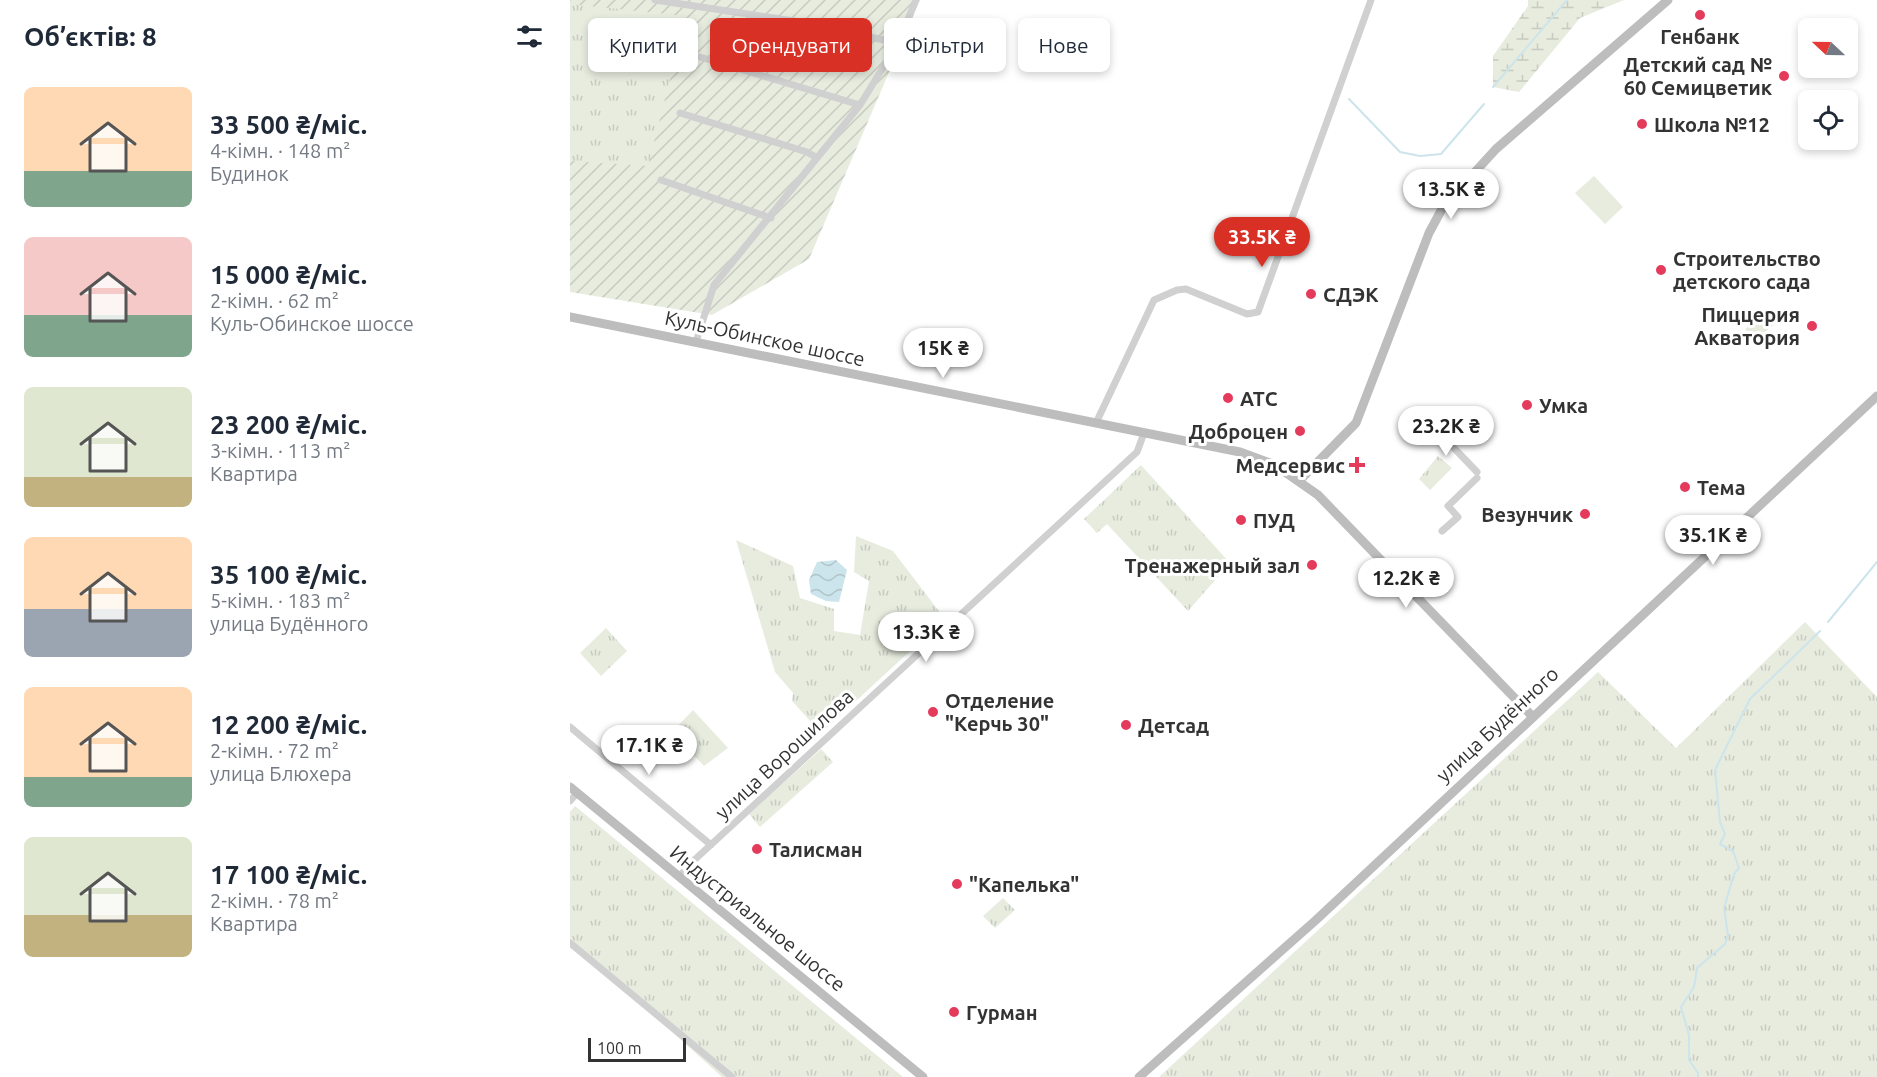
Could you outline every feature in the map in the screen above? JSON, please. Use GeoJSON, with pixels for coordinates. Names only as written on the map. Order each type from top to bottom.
{"type":"FeatureCollection","features":[{"type":"Feature","properties":{"kind":"main road"},"geometry":{"type":"LineString","coordinates":[[1300,480],[1356,423],[1429,233],[1443,207],[1496,149],[1668,0]]}},
{"type":"Feature","properties":{"kind":"main road","name":"Куль-Обинское шоссе"},"geometry":{"type":"LineString","coordinates":[[570,317],[1240,452],[1275,465],[1300,480],[1318,495],[1532,716]]}},
{"type":"Feature","properties":{"kind":"main road","name":"улица Будённого"},"geometry":{"type":"LineString","coordinates":[[1139,1077],[1307,928],[1877,396]]}},
{"type":"Feature","properties":{"kind":"main road","name":"Индустриальное шоссе"},"geometry":{"type":"LineString","coordinates":[[573,790],[923,1077]]}},
{"type":"Feature","properties":{"kind":"street"},"geometry":{"type":"LineString","coordinates":[[655,0],[673,0],[884,40]]}},
{"type":"Feature","properties":{"kind":"street"},"geometry":{"type":"LineString","coordinates":[[908,18],[916,0]]}},
{"type":"Feature","properties":{"kind":"street"},"geometry":{"type":"LineString","coordinates":[[1096,423],[1151,304],[1160,296],[1186,289],[1247,314],[1258,312],[1371,0]]}},
{"type":"Feature","properties":{"kind":"street"},"geometry":{"type":"LineString","coordinates":[[700,57],[860,105]]}},
{"type":"Feature","properties":{"kind":"street"},"geometry":{"type":"LineString","coordinates":[[696,342],[714,285],[771,218],[860,105],[884,66]]}},
{"type":"Feature","properties":{"kind":"street"},"geometry":{"type":"LineString","coordinates":[[680,113],[807,152],[817,158]]}},
{"type":"Feature","properties":{"kind":"street"},"geometry":{"type":"LineString","coordinates":[[661,180],[771,218]]}},
{"type":"Feature","properties":{"kind":"street"},"geometry":{"type":"LineString","coordinates":[[1438,419],[1432,425],[1477,475],[1448,506],[1458,517],[1442,531]]}},
{"type":"Feature","properties":{"kind":"street","name":"улица Ворошилова"},"geometry":{"type":"LineString","coordinates":[[679,877],[1137,452],[1144,433]]}},
{"type":"Feature","properties":{"kind":"street"},"geometry":{"type":"LineString","coordinates":[[570,727],[711,845]]}},
{"type":"Feature","properties":{"kind":"street"},"geometry":{"type":"LineString","coordinates":[[570,801],[573,790]]}},
{"type":"Feature","properties":{"kind":"street"},"geometry":{"type":"LineString","coordinates":[[570,943],[732,1077]]}},
{"type":"Feature","properties":{"kind":"green space"},"geometry":{"type":"Polygon","coordinates":[[[570,0],[665,8],[693,18],[588,18],[588,72],[681,72],[651,174],[570,180],[570,0]]]}},
{"type":"Feature","properties":{"kind":"green space"},"geometry":{"type":"Polygon","coordinates":[[[570,0],[920,0],[912,18],[884,18],[884,72],[889,72],[809,259],[712,315],[570,292],[570,161],[648,166],[672,72],[698,72],[698,18],[570,4],[570,0]]]}},
{"type":"Feature","properties":{"kind":"green space"},"geometry":{"type":"Polygon","coordinates":[[[1528,0],[1624,0],[1580,18],[1519,92],[1493,87],[1493,56],[1528,6],[1528,0]]]}},
{"type":"Feature","properties":{"kind":"green space"},"geometry":{"type":"Polygon","coordinates":[[[1594,176],[1623,207],[1605,224],[1575,193],[1594,176]]]}},
{"type":"Feature","properties":{"kind":"green space"},"geometry":{"type":"Polygon","coordinates":[[[1768,310],[1777,322],[1755,340],[1745,329],[1768,310]]]}},
{"type":"Feature","properties":{"kind":"green space"},"geometry":{"type":"Polygon","coordinates":[[[1438,456],[1452,468],[1430,490],[1419,479],[1438,456]]]}},
{"type":"Feature","properties":{"kind":"green space"},"geometry":{"type":"Polygon","coordinates":[[[1141,465],[1230,563],[1188,611],[1107,524],[1097,533],[1084,519],[1141,465]]]}},
{"type":"Feature","properties":{"kind":"green space"},"geometry":{"type":"Polygon","coordinates":[[[856,536],[893,551],[945,619],[821,733],[792,701],[793,693],[775,672],[736,540],[793,566],[800,598],[834,609],[834,631],[860,635],[869,581],[854,572],[856,536]]]}},
{"type":"Feature","properties":{"kind":"green space"},"geometry":{"type":"Polygon","coordinates":[[[1805,622],[1877,697],[1877,1077],[1159,1077],[1598,672],[1676,748],[1805,622]]]}},
{"type":"Feature","properties":{"kind":"green space"},"geometry":{"type":"Polygon","coordinates":[[[606,628],[627,651],[601,676],[580,653],[606,628]]]}},
{"type":"Feature","properties":{"kind":"green space"},"geometry":{"type":"Polygon","coordinates":[[[693,710],[728,748],[704,766],[672,732],[693,710]]]}},
{"type":"Feature","properties":{"kind":"green space"},"geometry":{"type":"Polygon","coordinates":[[[821,749],[833,762],[760,827],[749,814],[821,749]]]}},
{"type":"Feature","properties":{"kind":"green space"},"geometry":{"type":"Polygon","coordinates":[[[575,806],[903,1077],[722,1077],[570,939],[570,812],[575,806]]]}},
{"type":"Feature","properties":{"kind":"green space"},"geometry":{"type":"Polygon","coordinates":[[[1003,898],[1015,910],[995,928],[983,916],[1003,898]]]}},
{"type":"Feature","properties":{"kind":"water"},"geometry":{"type":"Polygon","coordinates":[[[836,560],[847,570],[839,602],[826,601],[811,594],[809,580],[817,562],[836,560]]]}},
{"type":"Feature","properties":{"kind":"waterway"},"geometry":{"type":"LineString","coordinates":[[1493,87],[1567,0]]}},
{"type":"Feature","properties":{"kind":"waterway"},"geometry":{"type":"LineString","coordinates":[[1349,99],[1400,152],[1420,156],[1441,154],[1484,104]]}},
{"type":"Feature","properties":{"kind":"waterway"},"geometry":{"type":"LineString","coordinates":[[1828,622],[1877,562]]}},
{"type":"Feature","properties":{"kind":"waterway"},"geometry":{"type":"LineString","coordinates":[[1698,1077],[1698,1073],[1689,1060],[1689,1035],[1681,1007],[1694,987],[1697,968],[1725,944],[1728,935],[1724,908],[1734,874],[1739,868],[1733,851],[1720,844],[1725,834],[1720,822],[1715,770],[1750,699],[1820,631]]}},
{"type":"Feature","properties":{"kind":"place","name":"Генбанк"},"geometry":{"type":"Point","coordinates":[1700,15]}},
{"type":"Feature","properties":{"kind":"place","name":"Детский сад № 60 Семицветик"},"geometry":{"type":"Point","coordinates":[1784,76]}},
{"type":"Feature","properties":{"kind":"place","name":"Школа №12"},"geometry":{"type":"Point","coordinates":[1642,124]}},
{"type":"Feature","properties":{"kind":"place","name":"Строительство детского сада"},"geometry":{"type":"Point","coordinates":[1661,270]}},
{"type":"Feature","properties":{"kind":"place","name":"СДЭК"},"geometry":{"type":"Point","coordinates":[1311,294]}},
{"type":"Feature","properties":{"kind":"place","name":"Пиццерия Акватория"},"geometry":{"type":"Point","coordinates":[1812,326]}},
{"type":"Feature","properties":{"kind":"place","name":"АТС"},"geometry":{"type":"Point","coordinates":[1228,398]}},
{"type":"Feature","properties":{"kind":"place","name":"Умка"},"geometry":{"type":"Point","coordinates":[1527,405]}},
{"type":"Feature","properties":{"kind":"place","name":"Доброцен"},"geometry":{"type":"Point","coordinates":[1300,431]}},
{"type":"Feature","properties":{"kind":"place","name":"Медсервис"},"geometry":{"type":"Point","coordinates":[1357,465]}},
{"type":"Feature","properties":{"kind":"place","name":"Тема"},"geometry":{"type":"Point","coordinates":[1685,487]}},
{"type":"Feature","properties":{"kind":"place","name":"Везунчик"},"geometry":{"type":"Point","coordinates":[1585,514]}},
{"type":"Feature","properties":{"kind":"place","name":"ПУД"},"geometry":{"type":"Point","coordinates":[1241,520]}},
{"type":"Feature","properties":{"kind":"place","name":"Тренажерный зал"},"geometry":{"type":"Point","coordinates":[1312,565]}},
{"type":"Feature","properties":{"kind":"place","name":"Отделение \"Керчь 30\""},"geometry":{"type":"Point","coordinates":[933,712]}},
{"type":"Feature","properties":{"kind":"place","name":"Детсад"},"geometry":{"type":"Point","coordinates":[1126,725]}},
{"type":"Feature","properties":{"kind":"place","name":"Талисман"},"geometry":{"type":"Point","coordinates":[757,849]}},
{"type":"Feature","properties":{"kind":"place","name":"\"Капелька\""},"geometry":{"type":"Point","coordinates":[957,884]}},
{"type":"Feature","properties":{"kind":"place","name":"Гурман"},"geometry":{"type":"Point","coordinates":[954,1012]}}]}
